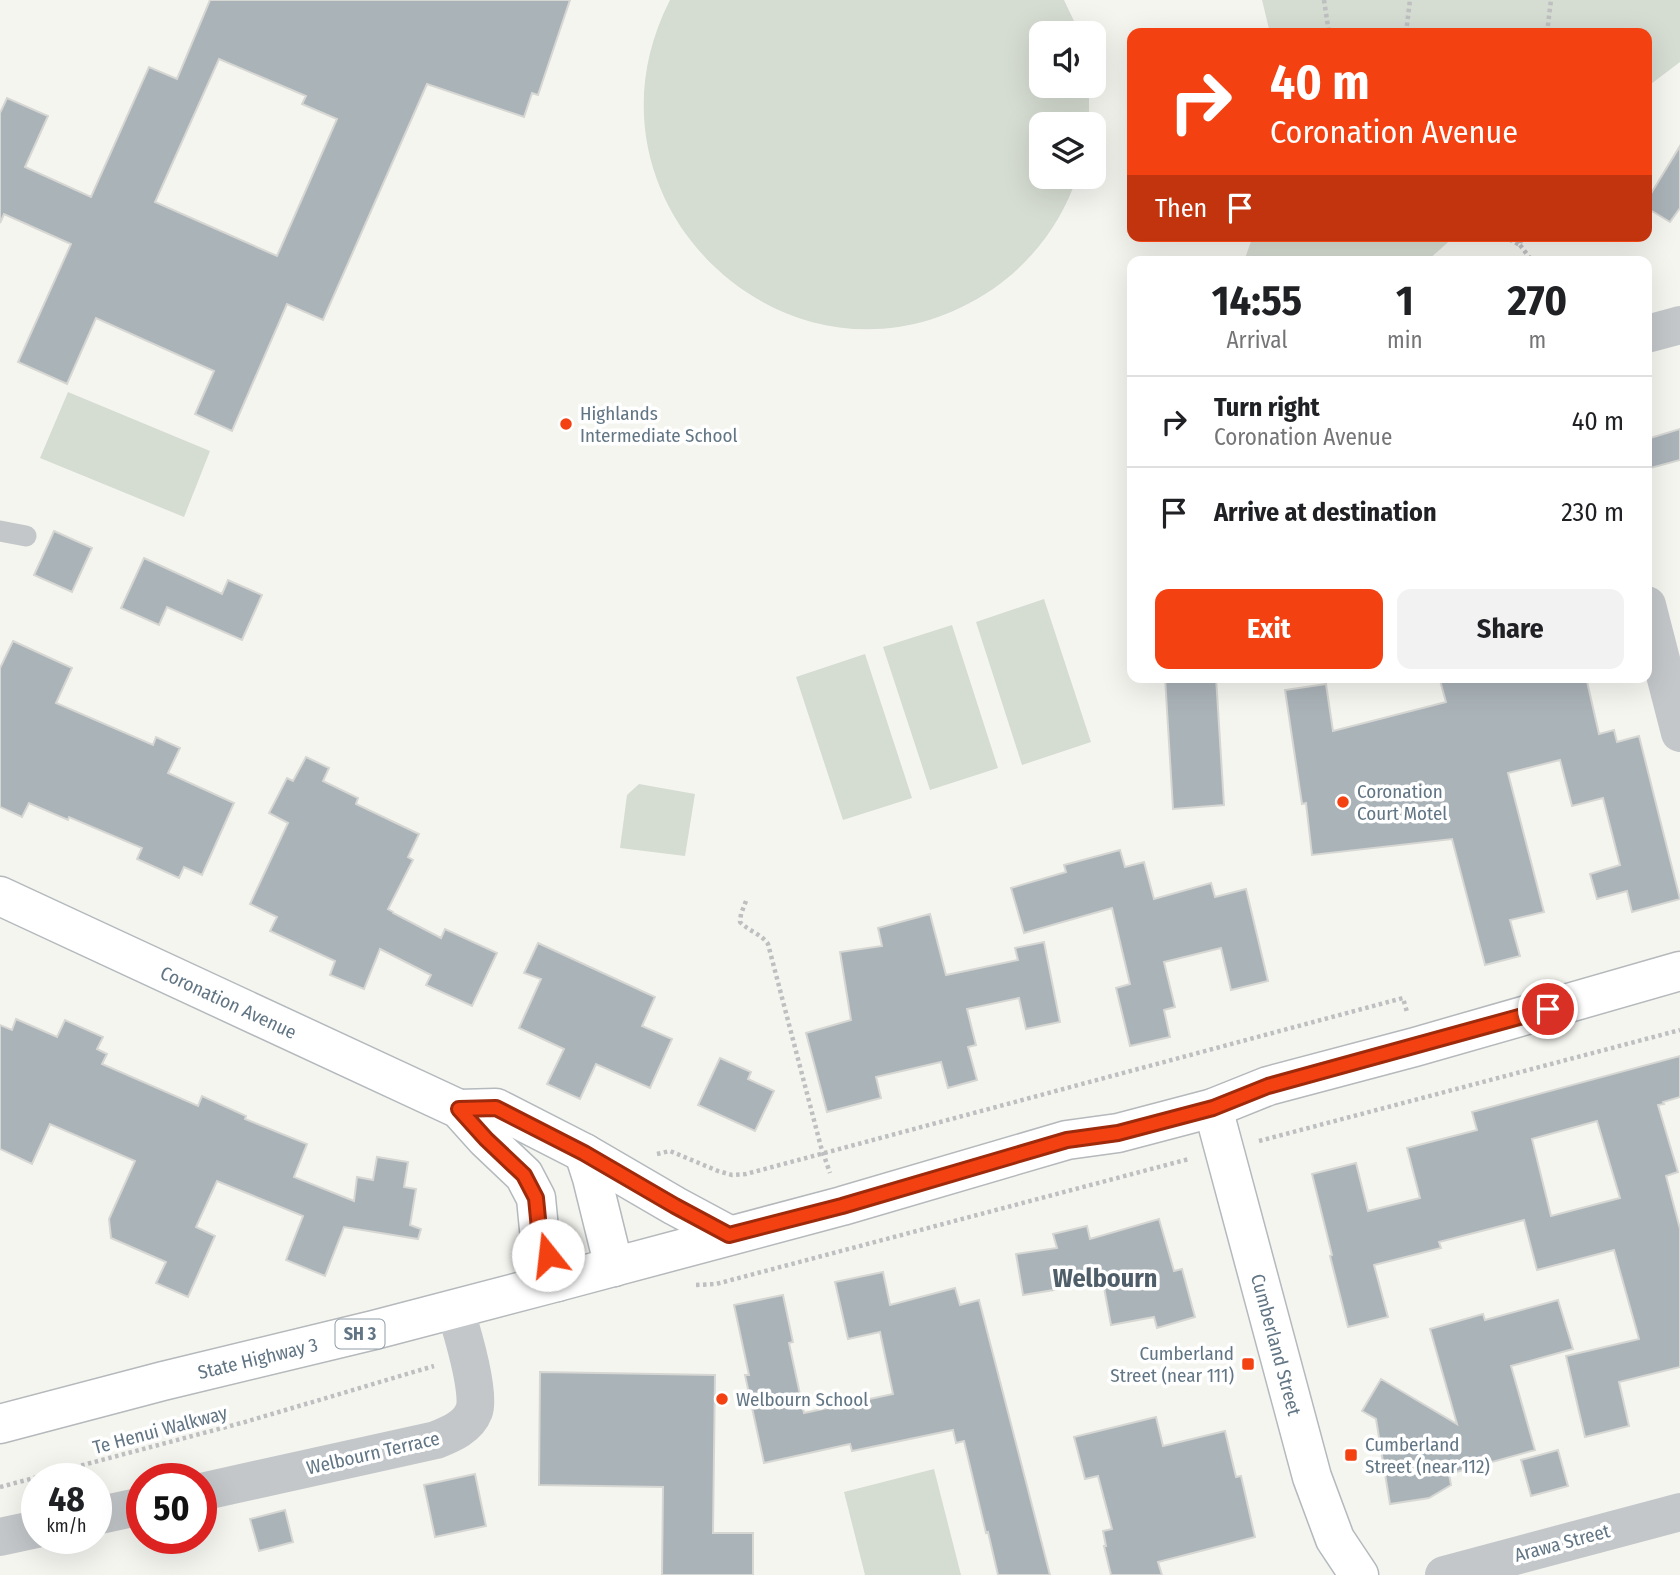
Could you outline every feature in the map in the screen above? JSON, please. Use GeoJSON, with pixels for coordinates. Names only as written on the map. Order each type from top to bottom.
{"type":"FeatureCollection","features":[{"type":"Feature","properties":{"kind":"main road","name":"Coronation Avenue"},"geometry":{"type":"LineString","coordinates":[[0,896],[459,1109],[524,1175],[536,1198],[539,1229],[557,1282]]}},
{"type":"Feature","properties":{"kind":"main road","name":"SH 3"},"geometry":{"type":"LineString","coordinates":[[557,1282],[842,1206],[1067,1140],[1118,1133],[1213,1108],[1268,1086],[1680,971]]}},
{"type":"Feature","properties":{"kind":"main road","name":"Coronation Avenue"},"geometry":{"type":"LineString","coordinates":[[459,1109],[496,1108],[584,1153],[729,1235]]}},
{"type":"Feature","properties":{"kind":"main road","name":"Cumberland Street"},"geometry":{"type":"LineString","coordinates":[[1213,1108],[1312,1477],[1335,1539],[1359,1575]]}},
{"type":"Feature","properties":{"kind":"main road"},"geometry":{"type":"LineString","coordinates":[[584,1153],[614,1267]]}},
{"type":"Feature","properties":{"kind":"main road","name":"State Highway 3"},"geometry":{"type":"LineString","coordinates":[[0,1424],[557,1282]]}},
{"type":"Feature","properties":{"kind":"street"},"geometry":{"type":"LineString","coordinates":[[1652,333],[1680,325]]}},
{"type":"Feature","properties":{"kind":"street"},"geometry":{"type":"LineString","coordinates":[[1652,624],[1680,733]]}},
{"type":"Feature","properties":{"kind":"street","name":"Welbourn Terrace"},"geometry":{"type":"LineString","coordinates":[[217,1488],[436,1440],[464,1426],[475,1409],[474,1389],[455,1309]]}},
{"type":"Feature","properties":{"kind":"street","name":"Arawa Street"},"geometry":{"type":"LineString","coordinates":[[1444,1575],[1680,1511]]}},
{"type":"Feature","properties":{"kind":"street"},"geometry":{"type":"LineString","coordinates":[[0,1537],[21,1532]]}},
{"type":"Feature","properties":{"kind":"lane"},"geometry":{"type":"LineString","coordinates":[[0,531],[26,536]]}},
{"type":"Feature","properties":{"kind":"path"},"geometry":{"type":"LineString","coordinates":[[1324,0],[1328,28]]}},
{"type":"Feature","properties":{"kind":"path"},"geometry":{"type":"LineString","coordinates":[[1407,28],[1410,0]]}},
{"type":"Feature","properties":{"kind":"path"},"geometry":{"type":"LineString","coordinates":[[1548,28],[1551,0]]}},
{"type":"Feature","properties":{"kind":"path"},"geometry":{"type":"LineString","coordinates":[[1514,242],[1528,256]]}},
{"type":"Feature","properties":{"kind":"path"},"geometry":{"type":"LineString","coordinates":[[746,901],[740,922],[748,930],[762,936],[768,944],[823,1153],[842,1206]]}},
{"type":"Feature","properties":{"kind":"path"},"geometry":{"type":"LineString","coordinates":[[650,1155],[670,1151],[718,1171],[732,1175],[746,1174],[1403,998],[1408,1019]]}},
{"type":"Feature","properties":{"kind":"path"},"geometry":{"type":"LineString","coordinates":[[1262,1140],[1680,1030]]}},
{"type":"Feature","properties":{"kind":"path"},"geometry":{"type":"LineString","coordinates":[[1425,1087],[1428,1097]]}},
{"type":"Feature","properties":{"kind":"path"},"geometry":{"type":"LineString","coordinates":[[688,1286],[716,1284],[1185,1161]]}},
{"type":"Feature","properties":{"kind":"path","name":"Te Henui Walkway"},"geometry":{"type":"LineString","coordinates":[[0,1487],[245,1422],[445,1362]]}},
{"type":"Feature","properties":{"kind":"shaded area"},"geometry":{"type":"Polygon","coordinates":[[[670,0],[1064,0],[1074,21],[1029,21],[1029,98],[1089,98],[1089,112],[1029,112],[1029,189],[1073,189],[1044,240],[1007,278],[993,289],[919,323],[846,328],[778,310],[719,271],[675,217],[649,151],[646,77],[670,0]]]}},
{"type":"Feature","properties":{"kind":"shaded area"},"geometry":{"type":"Polygon","coordinates":[[[1262,0],[1680,0],[1680,62],[1652,83],[1652,28],[1269,28],[1262,0]]]}},
{"type":"Feature","properties":{"kind":"shaded area"},"geometry":{"type":"Polygon","coordinates":[[[1251,242],[1448,242],[1433,256],[1246,256],[1251,242]]]}},
{"type":"Feature","properties":{"kind":"shaded area"},"geometry":{"type":"Polygon","coordinates":[[[68,392],[210,451],[184,517],[40,458],[68,392]]]}},
{"type":"Feature","properties":{"kind":"shaded area"},"geometry":{"type":"Polygon","coordinates":[[[1044,599],[1091,742],[1022,765],[976,622],[1044,599]]]}},
{"type":"Feature","properties":{"kind":"shaded area"},"geometry":{"type":"Polygon","coordinates":[[[952,625],[998,768],[930,790],[883,647],[952,625]]]}},
{"type":"Feature","properties":{"kind":"shaded area"},"geometry":{"type":"Polygon","coordinates":[[[865,654],[912,798],[843,820],[796,677],[865,654]]]}},
{"type":"Feature","properties":{"kind":"shaded area"},"geometry":{"type":"Polygon","coordinates":[[[639,784],[695,794],[685,856],[620,848],[627,795],[639,784]]]}},
{"type":"Feature","properties":{"kind":"shaded area"},"geometry":{"type":"Polygon","coordinates":[[[934,1469],[961,1575],[865,1575],[844,1492],[934,1469]]]}},
{"type":"Feature","properties":{"kind":"building"},"geometry":{"type":"Polygon","coordinates":[[[210,0],[570,0],[538,95],[532,93],[524,117],[427,84],[323,320],[287,304],[232,431],[195,414],[214,371],[96,318],[67,384],[18,362],[71,244],[4,214],[0,223],[0,113],[7,98],[48,116],[25,167],[91,197],[149,67],[177,79],[210,0]],[[219,59],[155,202],[277,256],[337,119],[302,104],[306,96],[219,59]]]}},
{"type":"Feature","properties":{"kind":"building"},"geometry":{"type":"Polygon","coordinates":[[[1680,146],[1680,208],[1670,222],[1652,211],[1652,192],[1680,146]]]}},
{"type":"Feature","properties":{"kind":"building"},"geometry":{"type":"Polygon","coordinates":[[[1680,429],[1680,460],[1652,468],[1652,437],[1680,429]]]}},
{"type":"Feature","properties":{"kind":"building"},"geometry":{"type":"Polygon","coordinates":[[[54,531],[92,548],[72,592],[34,575],[54,531]]]}},
{"type":"Feature","properties":{"kind":"building"},"geometry":{"type":"Polygon","coordinates":[[[144,558],[222,594],[228,580],[262,595],[242,640],[167,607],[159,625],[121,608],[144,558]]]}},
{"type":"Feature","properties":{"kind":"building"},"geometry":{"type":"Polygon","coordinates":[[[13,641],[72,668],[56,703],[153,745],[156,737],[180,748],[168,773],[234,803],[202,875],[184,867],[179,878],[137,859],[142,848],[29,803],[22,817],[0,807],[0,668],[13,641]]]}},
{"type":"Feature","properties":{"kind":"building"},"geometry":{"type":"Polygon","coordinates":[[[1165,683],[1216,683],[1224,805],[1173,809],[1165,683]]]}},
{"type":"Feature","properties":{"kind":"building"},"geometry":{"type":"Polygon","coordinates":[[[1441,683],[1587,683],[1599,734],[1614,730],[1617,742],[1639,736],[1680,899],[1632,912],[1627,891],[1597,899],[1590,874],[1620,865],[1603,798],[1572,806],[1560,760],[1508,773],[1544,912],[1510,920],[1520,956],[1485,965],[1452,839],[1312,855],[1306,803],[1302,804],[1285,690],[1326,684],[1333,731],[1446,702],[1441,683]]]}},
{"type":"Feature","properties":{"kind":"building"},"geometry":{"type":"Polygon","coordinates":[[[306,757],[329,768],[323,781],[358,798],[356,804],[419,834],[408,857],[413,860],[388,909],[441,938],[445,929],[497,953],[472,1006],[426,985],[431,975],[380,949],[364,989],[330,975],[335,961],[270,931],[277,917],[250,904],[288,823],[269,813],[287,778],[293,781],[306,757]]]}},
{"type":"Feature","properties":{"kind":"building"},"geometry":{"type":"Polygon","coordinates":[[[1120,850],[1125,867],[1144,862],[1154,899],[1211,883],[1215,897],[1246,889],[1268,981],[1231,990],[1221,948],[1164,962],[1175,1007],[1164,1010],[1170,1037],[1130,1046],[1116,988],[1130,984],[1112,908],[1024,933],[1011,888],[1066,872],[1064,865],[1120,850]]]}},
{"type":"Feature","properties":{"kind":"building"},"geometry":{"type":"Polygon","coordinates":[[[930,914],[946,975],[1018,960],[1015,948],[1044,942],[1060,1022],[1026,1029],[1019,998],[967,1009],[976,1045],[968,1047],[977,1080],[948,1088],[941,1062],[876,1077],[881,1098],[827,1112],[806,1033],[851,1020],[840,952],[882,946],[878,928],[930,914]]]}},
{"type":"Feature","properties":{"kind":"building"},"geometry":{"type":"Polygon","coordinates":[[[538,943],[655,997],[642,1026],[672,1039],[650,1088],[596,1064],[580,1099],[547,1084],[564,1049],[519,1028],[541,979],[524,973],[538,943]]]}},
{"type":"Feature","properties":{"kind":"building"},"geometry":{"type":"Polygon","coordinates":[[[16,1019],[57,1037],[65,1020],[103,1037],[97,1049],[107,1054],[102,1064],[198,1106],[202,1096],[246,1116],[245,1119],[307,1144],[294,1177],[354,1201],[357,1177],[373,1180],[377,1157],[408,1162],[404,1187],[416,1189],[410,1225],[421,1229],[418,1239],[344,1227],[325,1276],[286,1260],[303,1216],[217,1181],[196,1227],[215,1236],[188,1297],[156,1283],[166,1262],[111,1238],[109,1219],[135,1161],[50,1124],[32,1164],[0,1149],[0,1025],[12,1030],[16,1019]]]}},
{"type":"Feature","properties":{"kind":"building"},"geometry":{"type":"Polygon","coordinates":[[[1680,1056],[1680,1097],[1658,1105],[1678,1172],[1666,1176],[1680,1229],[1680,1367],[1619,1382],[1629,1426],[1585,1437],[1566,1356],[1639,1339],[1614,1250],[1537,1270],[1524,1220],[1439,1242],[1441,1248],[1374,1265],[1388,1317],[1348,1327],[1312,1174],[1356,1163],[1368,1211],[1420,1198],[1407,1148],[1477,1130],[1472,1112],[1680,1056]],[[1597,1121],[1532,1139],[1551,1216],[1620,1198],[1597,1121]]]}},
{"type":"Feature","properties":{"kind":"building"},"geometry":{"type":"Polygon","coordinates":[[[720,1058],[751,1072],[748,1079],[774,1091],[755,1131],[698,1105],[720,1058]]]}},
{"type":"Feature","properties":{"kind":"building"},"geometry":{"type":"Polygon","coordinates":[[[1159,1219],[1174,1271],[1182,1269],[1195,1317],[1157,1328],[1154,1317],[1111,1325],[1103,1282],[1023,1295],[1016,1254],[1057,1248],[1053,1234],[1087,1226],[1090,1239],[1159,1219]]]}},
{"type":"Feature","properties":{"kind":"building"},"geometry":{"type":"Polygon","coordinates":[[[883,1272],[890,1305],[955,1288],[960,1305],[979,1300],[1050,1575],[998,1575],[964,1441],[956,1443],[953,1430],[852,1451],[850,1444],[764,1463],[745,1375],[749,1375],[734,1305],[783,1295],[793,1342],[789,1343],[804,1413],[893,1394],[880,1332],[848,1339],[835,1282],[883,1272]]]}},
{"type":"Feature","properties":{"kind":"building"},"geometry":{"type":"Polygon","coordinates":[[[1558,1300],[1573,1349],[1511,1366],[1535,1450],[1449,1474],[1451,1485],[1429,1498],[1390,1504],[1376,1419],[1362,1411],[1381,1379],[1457,1424],[1430,1329],[1483,1314],[1485,1320],[1558,1300]]]}},
{"type":"Feature","properties":{"kind":"building"},"geometry":{"type":"Polygon","coordinates":[[[540,1372],[715,1375],[713,1533],[753,1533],[753,1575],[662,1575],[663,1487],[539,1485],[540,1372]]]}},
{"type":"Feature","properties":{"kind":"building"},"geometry":{"type":"Polygon","coordinates":[[[1156,1417],[1163,1446],[1225,1431],[1236,1477],[1241,1476],[1255,1537],[1158,1562],[1162,1575],[1111,1575],[1103,1531],[1112,1529],[1098,1476],[1085,1479],[1074,1437],[1156,1417]]]}},
{"type":"Feature","properties":{"kind":"building"},"geometry":{"type":"Polygon","coordinates":[[[1558,1450],[1568,1486],[1531,1496],[1521,1460],[1558,1450]]]}},
{"type":"Feature","properties":{"kind":"building"},"geometry":{"type":"Polygon","coordinates":[[[475,1474],[486,1526],[435,1537],[424,1485],[475,1474]]]}},
{"type":"Feature","properties":{"kind":"building"},"geometry":{"type":"Polygon","coordinates":[[[285,1510],[293,1542],[259,1551],[250,1519],[285,1510]]]}},
{"type":"Feature","properties":{"kind":"place","name":"Highlands Intermediate School"},"geometry":{"type":"Point","coordinates":[566,424]}},
{"type":"Feature","properties":{"kind":"place","name":"Coronation Court Motel"},"geometry":{"type":"Point","coordinates":[1343,802]}},
{"type":"Feature","properties":{"kind":"place","name":"Cumberland Street (near 111)"},"geometry":{"type":"Point","coordinates":[1248,1364]}},
{"type":"Feature","properties":{"kind":"place","name":"Welbourn School"},"geometry":{"type":"Point","coordinates":[722,1399]}},
{"type":"Feature","properties":{"kind":"place","name":"Cumberland Street (near 112)"},"geometry":{"type":"Point","coordinates":[1351,1455]}},
{"type":"Feature","properties":{"kind":"district","name":"Welbourn"},"geometry":{"type":"Point","coordinates":[1105,1278]}},
{"type":"Feature","properties":{"kind":"route"},"geometry":{"type":"LineString","coordinates":[[548,1255],[539,1229],[536,1198],[524,1175],[459,1109],[496,1108],[584,1153],[729,1235],[842,1206],[1067,1140],[1118,1133],[1213,1108],[1268,1086],[1548,1009]]}}]}
